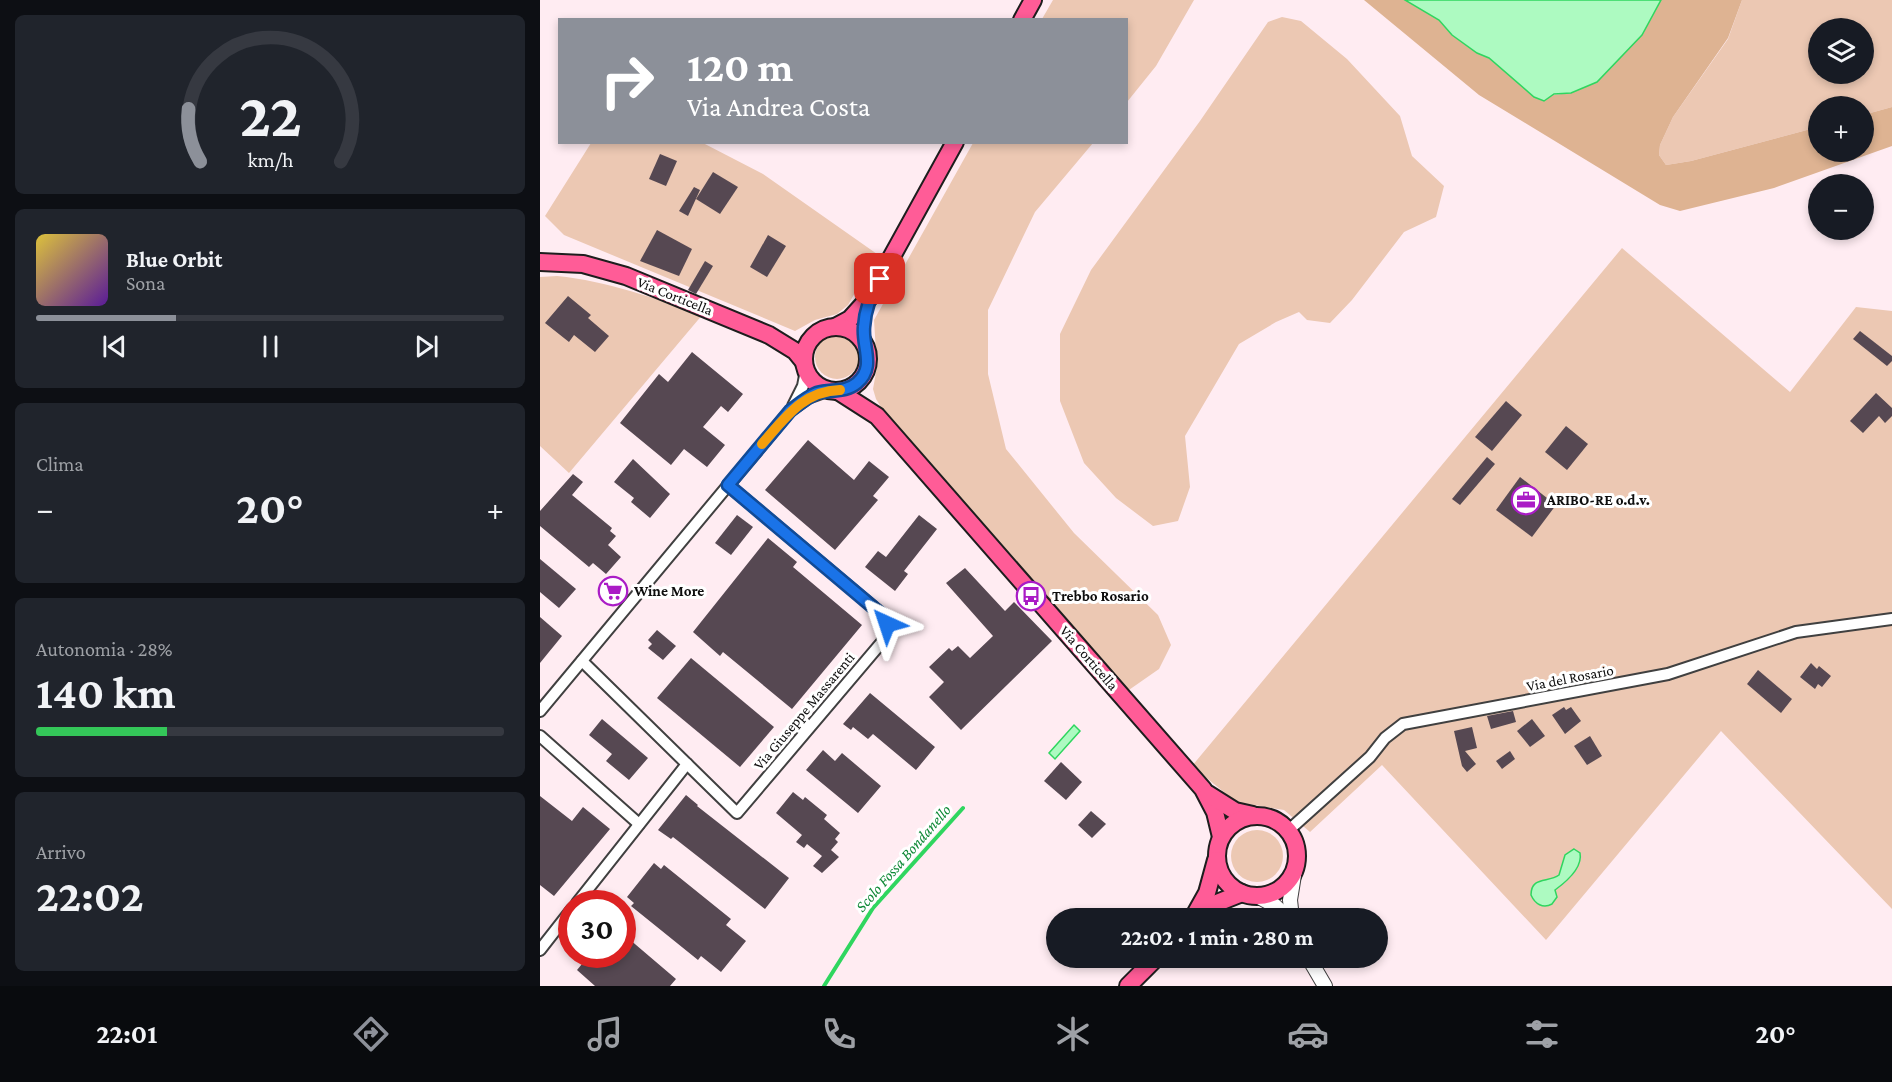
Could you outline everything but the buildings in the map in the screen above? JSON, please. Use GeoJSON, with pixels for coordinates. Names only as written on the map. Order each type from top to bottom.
{"type":"FeatureCollection","features":[{"type":"Feature","properties":{"kind":"main road"},"geometry":{"type":"LineString","coordinates":[[1023,18],[1033,0]]}},
{"type":"Feature","properties":{"kind":"main road"},"geometry":{"type":"LineString","coordinates":[[769,335],[788,338],[816,333],[850,319],[869,298],[954,144]]}},
{"type":"Feature","properties":{"kind":"main road","name":"Via Corticella"},"geometry":{"type":"LineString","coordinates":[[541,260],[584,264],[626,276],[769,335],[795,351],[805,366]]}},
{"type":"Feature","properties":{"kind":"main road"},"geometry":{"type":"LineString","coordinates":[[869,298],[864,326],[864,342],[867,351],[868,394],[877,416]]}},
{"type":"Feature","properties":{"kind":"main road"},"geometry":{"type":"LineString","coordinates":[[835,327],[852,330],[864,342]]}},
{"type":"Feature","properties":{"kind":"main road"},"geometry":{"type":"LineString","coordinates":[[816,333],[808,343],[805,366],[813,381],[834,390],[858,382],[867,369]]}},
{"type":"Feature","properties":{"kind":"main road","name":"Via Corticella"},"geometry":{"type":"LineString","coordinates":[[834,390],[877,416],[1203,789],[1215,812],[1221,837]]}},
{"type":"Feature","properties":{"kind":"main road"},"geometry":{"type":"LineString","coordinates":[[1203,789],[1225,807],[1274,819],[1289,830],[1297,849],[1295,869],[1284,886],[1266,895],[1249,895],[1217,903],[1210,908]]}},
{"type":"Feature","properties":{"kind":"main road"},"geometry":{"type":"LineString","coordinates":[[1200,908],[1207,893],[1221,837],[1234,822],[1253,815]]}},
{"type":"Feature","properties":{"kind":"main road"},"geometry":{"type":"LineString","coordinates":[[1216,856],[1218,866],[1227,882],[1249,895]]}},
{"type":"Feature","properties":{"kind":"main road"},"geometry":{"type":"LineString","coordinates":[[1128,986],[1146,968]]}},
{"type":"Feature","properties":{"kind":"street"},"geometry":{"type":"LineString","coordinates":[[540,711],[790,411],[803,386],[805,366]]}},
{"type":"Feature","properties":{"kind":"street"},"geometry":{"type":"LineString","coordinates":[[790,411],[808,398],[834,390]]}},
{"type":"Feature","properties":{"kind":"street","name":"Via Giuseppe Massarenti"},"geometry":{"type":"LineString","coordinates":[[582,661],[737,813],[882,642],[887,632],[887,624],[879,612],[728,485]]}},
{"type":"Feature","properties":{"kind":"street","name":"Via del Rosario"},"geometry":{"type":"LineString","coordinates":[[1289,830],[1370,757],[1385,738],[1403,724],[1668,674],[1796,632],[1892,619]]}},
{"type":"Feature","properties":{"kind":"street"},"geometry":{"type":"LineString","coordinates":[[540,736],[639,824]]}},
{"type":"Feature","properties":{"kind":"street"},"geometry":{"type":"LineString","coordinates":[[587,890],[687,764]]}},
{"type":"Feature","properties":{"kind":"street"},"geometry":{"type":"LineString","coordinates":[[1290,908],[1295,869]]}},
{"type":"Feature","properties":{"kind":"street"},"geometry":{"type":"LineString","coordinates":[[1249,895],[1278,908]]}},
{"type":"Feature","properties":{"kind":"street"},"geometry":{"type":"LineString","coordinates":[[540,950],[558,927]]}},
{"type":"Feature","properties":{"kind":"street"},"geometry":{"type":"LineString","coordinates":[[1314,968],[1324,986]]}},
{"type":"Feature","properties":{"kind":"shaded area"},"geometry":{"type":"Polygon","coordinates":[[[1053,0],[1194,0],[1156,66],[1128,101],[1128,18],[1043,18],[1053,0]]]}},
{"type":"Feature","properties":{"kind":"shaded area"},"geometry":{"type":"Polygon","coordinates":[[[1364,0],[1405,0],[1439,20],[1452,35],[1477,53],[1489,58],[1534,97],[1571,93],[1642,35],[1661,0],[1742,0],[1728,38],[1673,117],[1660,145],[1659,155],[1666,165],[1691,161],[1808,130],[1808,162],[1847,162],[1774,188],[1680,211],[1660,205],[1479,95],[1364,0]]]}},
{"type":"Feature","properties":{"kind":"shaded area"},"geometry":{"type":"Polygon","coordinates":[[[1405,0],[1661,0],[1642,35],[1597,82],[1571,93],[1554,94],[1544,101],[1534,97],[1489,58],[1477,53],[1452,35],[1439,20],[1405,0]]]}},
{"type":"Feature","properties":{"kind":"shaded area"},"geometry":{"type":"Polygon","coordinates":[[[1742,0],[1892,0],[1892,107],[1874,112],[1874,96],[1808,96],[1808,130],[1691,161],[1666,165],[1659,155],[1660,145],[1673,117],[1728,39],[1742,0]]]}},
{"type":"Feature","properties":{"kind":"shaded area"},"geometry":{"type":"Polygon","coordinates":[[[1282,17],[1301,21],[1347,59],[1400,116],[1412,156],[1444,186],[1436,217],[1404,232],[1352,300],[1330,323],[1307,320],[1299,312],[1276,322],[1239,344],[1185,436],[1190,487],[1178,521],[1153,526],[1116,498],[1084,463],[1060,401],[1060,334],[1091,270],[1200,121],[1268,22],[1282,17]]]}},
{"type":"Feature","properties":{"kind":"shaded area"},"geometry":{"type":"Polygon","coordinates":[[[1892,107],[1892,146],[1874,152],[1874,112],[1892,107]]]}},
{"type":"Feature","properties":{"kind":"shaded area"},"geometry":{"type":"Polygon","coordinates":[[[590,144],[705,144],[763,174],[877,254],[848,305],[837,314],[815,320],[795,331],[564,235],[545,216],[590,144]]]}},
{"type":"Feature","properties":{"kind":"shaded area"},"geometry":{"type":"Polygon","coordinates":[[[972,144],[1092,144],[1035,212],[988,310],[988,374],[1006,449],[1074,533],[1158,615],[1171,645],[1159,669],[1126,692],[886,415],[873,389],[877,367],[874,320],[972,144]]]}},
{"type":"Feature","properties":{"kind":"shaded area"},"geometry":{"type":"Polygon","coordinates":[[[1622,248],[1790,392],[1856,307],[1892,311],[1892,909],[1721,731],[1546,940],[1382,765],[1310,832],[1284,810],[1236,802],[1192,766],[1622,248]]]}},
{"type":"Feature","properties":{"kind":"shaded area"},"geometry":{"type":"Polygon","coordinates":[[[557,276],[613,286],[703,314],[569,473],[540,446],[540,277],[557,276]]]}},
{"type":"Feature","properties":{"kind":"shaded area"},"geometry":{"type":"Polygon","coordinates":[[[837,335],[853,341],[859,357],[853,373],[837,379],[821,373],[815,357],[821,341],[837,335]]]}},
{"type":"Feature","properties":{"kind":"shaded area"},"geometry":{"type":"Polygon","coordinates":[[[1074,725],[1080,731],[1055,759],[1049,753],[1074,725]]]}},
{"type":"Feature","properties":{"kind":"shaded area"},"geometry":{"type":"Polygon","coordinates":[[[1252,830],[1262,830],[1276,837],[1283,856],[1276,875],[1262,882],[1252,882],[1242,878],[1235,871],[1231,861],[1231,851],[1235,841],[1242,834],[1252,830]]]}},
{"type":"Feature","properties":{"kind":"shaded area"},"geometry":{"type":"Polygon","coordinates":[[[1574,849],[1580,853],[1579,864],[1569,879],[1555,890],[1557,897],[1552,904],[1542,906],[1537,903],[1531,895],[1534,885],[1559,875],[1565,855],[1574,849]]]}},
{"type":"Feature","properties":{"kind":"waterway","name":"Scolo Fossa Bondanello"},"geometry":{"type":"LineString","coordinates":[[824,986],[873,908],[963,808]]}},
{"type":"Feature","properties":{"kind":"slow traffic"},"geometry":{"type":"LineString","coordinates":[[762,444],[790,411],[802,402],[815,394],[840,390]]}},
{"type":"Feature","properties":{"kind":"place","name":"ARIBO-RE o.d.v."},"geometry":{"type":"Point","coordinates":[1526,500]}},
{"type":"Feature","properties":{"kind":"place","name":"Wine More"},"geometry":{"type":"Point","coordinates":[613,591]}},
{"type":"Feature","properties":{"kind":"place","name":"Trebbo Rosario"},"geometry":{"type":"Point","coordinates":[1031,596]}},
{"type":"Feature","properties":{"kind":"route"},"geometry":{"type":"LineString","coordinates":[[880,279],[869,298],[866,313],[864,342],[868,360],[863,376],[858,382],[845,389],[815,394],[790,411],[728,485],[884,616],[887,624]]}}]}
